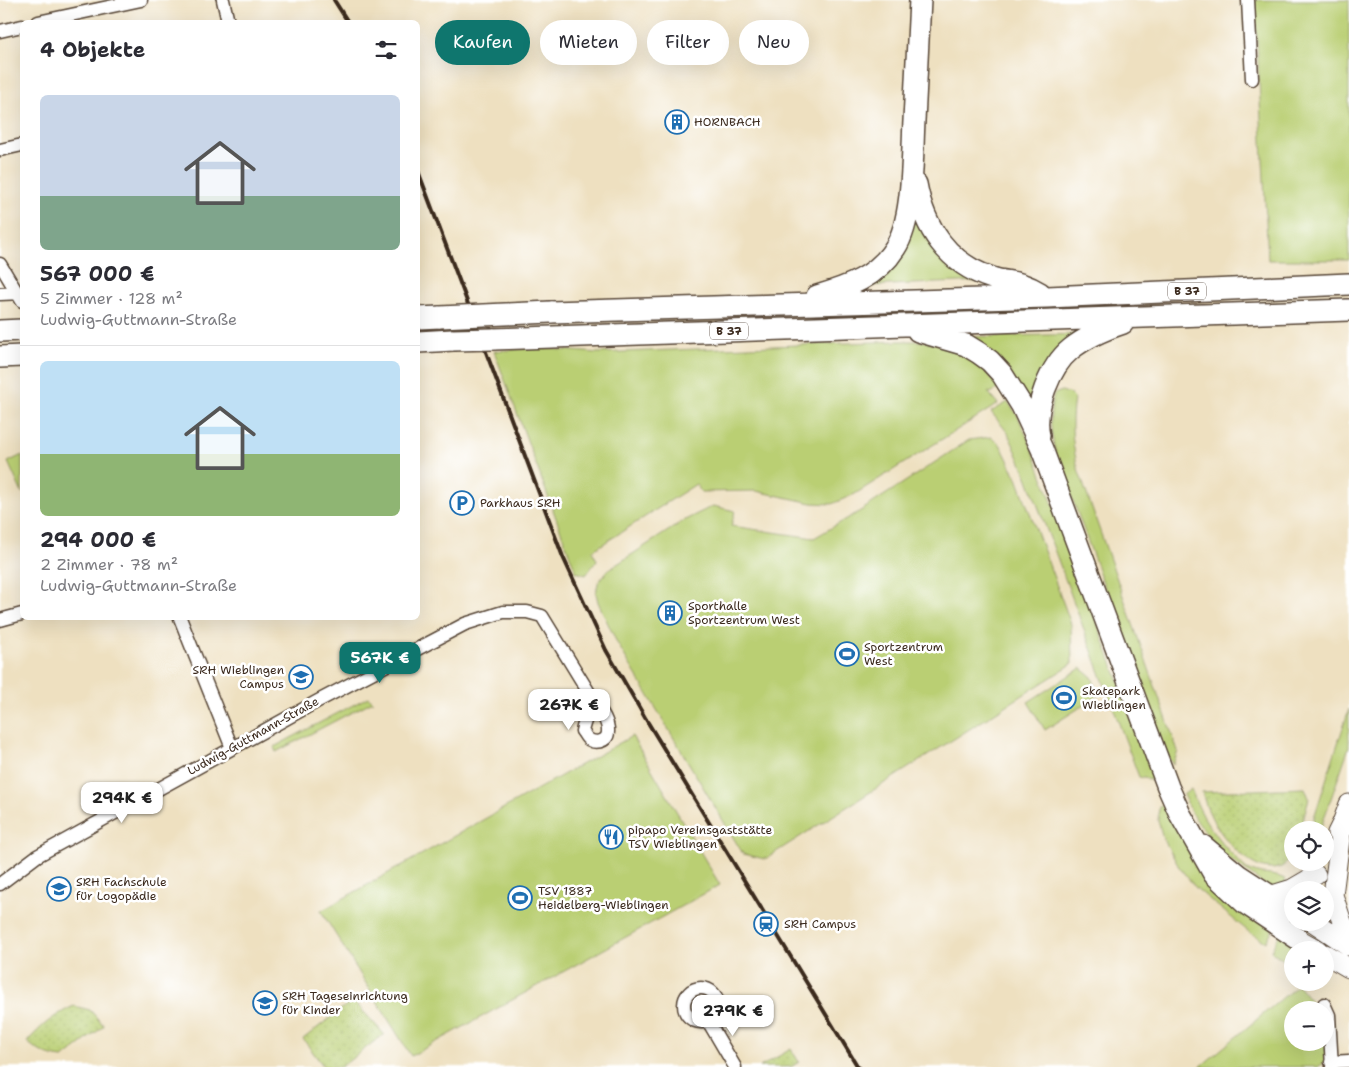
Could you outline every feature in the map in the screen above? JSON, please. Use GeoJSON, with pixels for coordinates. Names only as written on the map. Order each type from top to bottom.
{"type":"FeatureCollection","features":[{"type":"Feature","properties":{"kind":"highway"},"geometry":{"type":"LineString","coordinates":[[920,0],[912,164],[920,204],[936,237],[949,252],[974,271],[993,279],[1022,284],[1047,296]]}},
{"type":"Feature","properties":{"kind":"highway","name":"B 37"},"geometry":{"type":"LineString","coordinates":[[790,304],[859,282],[876,270],[895,249],[903,234],[907,220],[912,164]]}},
{"type":"Feature","properties":{"kind":"highway","name":"B 37"},"geometry":{"type":"LineString","coordinates":[[420,318],[1349,284]]}},
{"type":"Feature","properties":{"kind":"highway","name":"B 37"},"geometry":{"type":"LineString","coordinates":[[420,342],[1349,310]]}},
{"type":"Feature","properties":{"kind":"highway"},"geometry":{"type":"LineString","coordinates":[[1031,404],[1047,383],[1057,365],[1070,350],[1108,328],[1129,320],[1150,317]]}},
{"type":"Feature","properties":{"kind":"highway"},"geometry":{"type":"LineString","coordinates":[[894,325],[966,345],[990,361],[1031,404],[1042,449],[1168,787],[1180,814],[1196,840],[1207,864],[1221,882],[1245,903],[1284,912]]}},
{"type":"Feature","properties":{"kind":"highway"},"geometry":{"type":"LineString","coordinates":[[0,357],[20,356]]}},
{"type":"Feature","properties":{"kind":"highway"},"geometry":{"type":"LineString","coordinates":[[1196,840],[1238,875],[1284,905]]}},
{"type":"Feature","properties":{"kind":"main road"},"geometry":{"type":"LineString","coordinates":[[1325,881],[1349,804]]}},
{"type":"Feature","properties":{"kind":"main road"},"geometry":{"type":"LineString","coordinates":[[1334,839],[1342,824]]}},
{"type":"Feature","properties":{"kind":"main road"},"geometry":{"type":"LineString","coordinates":[[1269,896],[1292,889],[1316,876]]}},
{"type":"Feature","properties":{"kind":"main road"},"geometry":{"type":"LineString","coordinates":[[1334,921],[1342,922],[1349,934]]}},
{"type":"Feature","properties":{"kind":"main road"},"geometry":{"type":"LineString","coordinates":[[1330,931],[1349,946]]}},
{"type":"Feature","properties":{"kind":"main road"},"geometry":{"type":"LineString","coordinates":[[1334,959],[1349,968]]}},
{"type":"Feature","properties":{"kind":"street"},"geometry":{"type":"LineString","coordinates":[[47,20],[141,0]]}},
{"type":"Feature","properties":{"kind":"street"},"geometry":{"type":"LineString","coordinates":[[223,0],[228,20]]}},
{"type":"Feature","properties":{"kind":"street"},"geometry":{"type":"LineString","coordinates":[[1248,0],[1252,79]]}},
{"type":"Feature","properties":{"kind":"street"},"geometry":{"type":"LineString","coordinates":[[0,31],[20,26]]}},
{"type":"Feature","properties":{"kind":"street"},"geometry":{"type":"LineString","coordinates":[[0,150],[20,145]]}},
{"type":"Feature","properties":{"kind":"street"},"geometry":{"type":"LineString","coordinates":[[0,264],[20,294]]}},
{"type":"Feature","properties":{"kind":"street"},"geometry":{"type":"LineString","coordinates":[[0,294],[20,296]]}},
{"type":"Feature","properties":{"kind":"street","name":"Ludwig-Guttmann-Straße"},"geometry":{"type":"LineString","coordinates":[[0,884],[37,856],[368,674],[465,624],[503,612],[527,612],[542,616],[591,696]]}},
{"type":"Feature","properties":{"kind":"street"},"geometry":{"type":"LineString","coordinates":[[0,620],[20,615]]}},
{"type":"Feature","properties":{"kind":"street"},"geometry":{"type":"LineString","coordinates":[[181,620],[232,748]]}},
{"type":"Feature","properties":{"kind":"street"},"geometry":{"type":"LineString","coordinates":[[708,1021],[736,1067]]}},
{"type":"Feature","properties":{"kind":"street"},"geometry":{"type":"LineString","coordinates":[[1329,1051],[1329,1065],[1349,1061]]}},
{"type":"Feature","properties":{"kind":"green space"},"geometry":{"type":"Polygon","coordinates":[[[1255,0],[1349,0],[1349,260],[1268,260],[1255,0]]]}},
{"type":"Feature","properties":{"kind":"green space"},"geometry":{"type":"Polygon","coordinates":[[[916,216],[985,281],[865,286],[916,216]]]}},
{"type":"Feature","properties":{"kind":"green space"},"geometry":{"type":"Polygon","coordinates":[[[1087,334],[1034,418],[964,337],[1087,334]]]}},
{"type":"Feature","properties":{"kind":"green space"},"geometry":{"type":"Polygon","coordinates":[[[921,341],[941,344],[978,363],[1000,388],[990,393],[988,392],[998,404],[855,494],[832,504],[812,503],[756,491],[701,492],[696,484],[592,551],[597,560],[586,575],[576,572],[494,351],[538,348],[597,353],[921,341]]]}},
{"type":"Feature","properties":{"kind":"green space"},"geometry":{"type":"Polygon","coordinates":[[[1062,391],[1074,398],[1072,435],[1079,472],[1178,751],[1173,765],[1164,750],[1056,454],[1052,432],[1051,409],[1054,394],[1062,391]]]}},
{"type":"Feature","properties":{"kind":"green space"},"geometry":{"type":"Polygon","coordinates":[[[1008,402],[1018,416],[1033,451],[1156,781],[1139,777],[1026,474],[1008,433],[991,412],[1008,402]]]}},
{"type":"Feature","properties":{"kind":"green space","name":"Sportzentrum West"},"geometry":{"type":"Polygon","coordinates":[[[991,437],[1000,444],[1017,478],[1071,624],[1072,664],[765,859],[743,854],[617,643],[598,602],[596,593],[598,583],[608,570],[685,520],[713,506],[735,511],[731,526],[814,538],[862,510],[969,440],[991,437]]]}},
{"type":"Feature","properties":{"kind":"green space"},"geometry":{"type":"Polygon","coordinates":[[[20,456],[20,489],[8,462],[20,456]]]}},
{"type":"Feature","properties":{"kind":"green space"},"geometry":{"type":"Polygon","coordinates":[[[1081,668],[1092,677],[1098,696],[1045,730],[1028,702],[1081,668]]]}},
{"type":"Feature","properties":{"kind":"green space"},"geometry":{"type":"Polygon","coordinates":[[[368,697],[373,701],[276,752],[274,747],[368,697]]]}},
{"type":"Feature","properties":{"kind":"green space"},"geometry":{"type":"Polygon","coordinates":[[[1349,709],[1349,747],[1323,821],[1313,821],[1349,709]]]}},
{"type":"Feature","properties":{"kind":"green space","name":"TSV 1887 Heidelberg-Wieblingen"},"geometry":{"type":"Polygon","coordinates":[[[632,736],[720,885],[411,1056],[321,911],[632,736]]]}},
{"type":"Feature","properties":{"kind":"green space"},"geometry":{"type":"Polygon","coordinates":[[[1305,788],[1309,798],[1303,821],[1284,821],[1284,865],[1268,869],[1247,860],[1238,852],[1214,823],[1202,792],[1305,788]]]}},
{"type":"Feature","properties":{"kind":"green space"},"geometry":{"type":"Polygon","coordinates":[[[1191,789],[1209,826],[1241,864],[1252,871],[1285,879],[1284,886],[1269,888],[1219,851],[1194,817],[1183,795],[1191,789]]]}},
{"type":"Feature","properties":{"kind":"green space"},"geometry":{"type":"Polygon","coordinates":[[[1165,804],[1273,929],[1266,942],[1249,932],[1196,888],[1179,867],[1163,838],[1158,821],[1159,807],[1165,804]]]}},
{"type":"Feature","properties":{"kind":"green space"},"geometry":{"type":"Polygon","coordinates":[[[1280,934],[1290,941],[1284,941],[1284,960],[1271,951],[1280,934]]]}},
{"type":"Feature","properties":{"kind":"green space"},"geometry":{"type":"Polygon","coordinates":[[[1291,991],[1303,991],[1311,1001],[1284,1001],[1284,1051],[1326,1051],[1328,1060],[1318,1067],[1200,1067],[1291,991]]]}},
{"type":"Feature","properties":{"kind":"green space"},"geometry":{"type":"Polygon","coordinates":[[[353,1000],[384,1034],[341,1067],[324,1067],[303,1039],[353,1000]]]}},
{"type":"Feature","properties":{"kind":"green space"},"geometry":{"type":"Polygon","coordinates":[[[74,1006],[90,1010],[104,1026],[63,1058],[44,1053],[27,1042],[48,1021],[74,1006]]]}},
{"type":"Feature","properties":{"kind":"green space"},"geometry":{"type":"Polygon","coordinates":[[[791,1049],[799,1062],[791,1067],[760,1067],[791,1049]]]}},
{"type":"Feature","properties":{"kind":"railway"},"geometry":{"type":"LineString","coordinates":[[334,0],[347,20]]}},
{"type":"Feature","properties":{"kind":"railway"},"geometry":{"type":"LineString","coordinates":[[420,176],[563,557],[606,650],[647,721],[858,1067]]}},
{"type":"Feature","properties":{"kind":"place","name":"HORNBACH"},"geometry":{"type":"Point","coordinates":[677,122]}},
{"type":"Feature","properties":{"kind":"place","name":"Parkhaus SRH"},"geometry":{"type":"Point","coordinates":[462,503]}},
{"type":"Feature","properties":{"kind":"place","name":"Sporthalle Sportzentrum West"},"geometry":{"type":"Point","coordinates":[670,613]}},
{"type":"Feature","properties":{"kind":"place","name":"Sportzentrum West"},"geometry":{"type":"Point","coordinates":[847,654]}},
{"type":"Feature","properties":{"kind":"place","name":"SRH Wieblingen Campus"},"geometry":{"type":"Point","coordinates":[301,677]}},
{"type":"Feature","properties":{"kind":"place","name":"Skatepark Wieblingen"},"geometry":{"type":"Point","coordinates":[1064,698]}},
{"type":"Feature","properties":{"kind":"place","name":"pipapo Vereinsgaststätte TSV Wieblingen"},"geometry":{"type":"Point","coordinates":[611,837]}},
{"type":"Feature","properties":{"kind":"place","name":"SRH Fachschule für Logopädie"},"geometry":{"type":"Point","coordinates":[59,889]}},
{"type":"Feature","properties":{"kind":"place","name":"TSV 1887 Heidelberg-Wieblingen"},"geometry":{"type":"Point","coordinates":[520,898]}},
{"type":"Feature","properties":{"kind":"place","name":"SRH Campus"},"geometry":{"type":"Point","coordinates":[766,924]}},
{"type":"Feature","properties":{"kind":"place","name":"SRH Tageseinrichtung für Kinder"},"geometry":{"type":"Point","coordinates":[265,1003]}}]}
